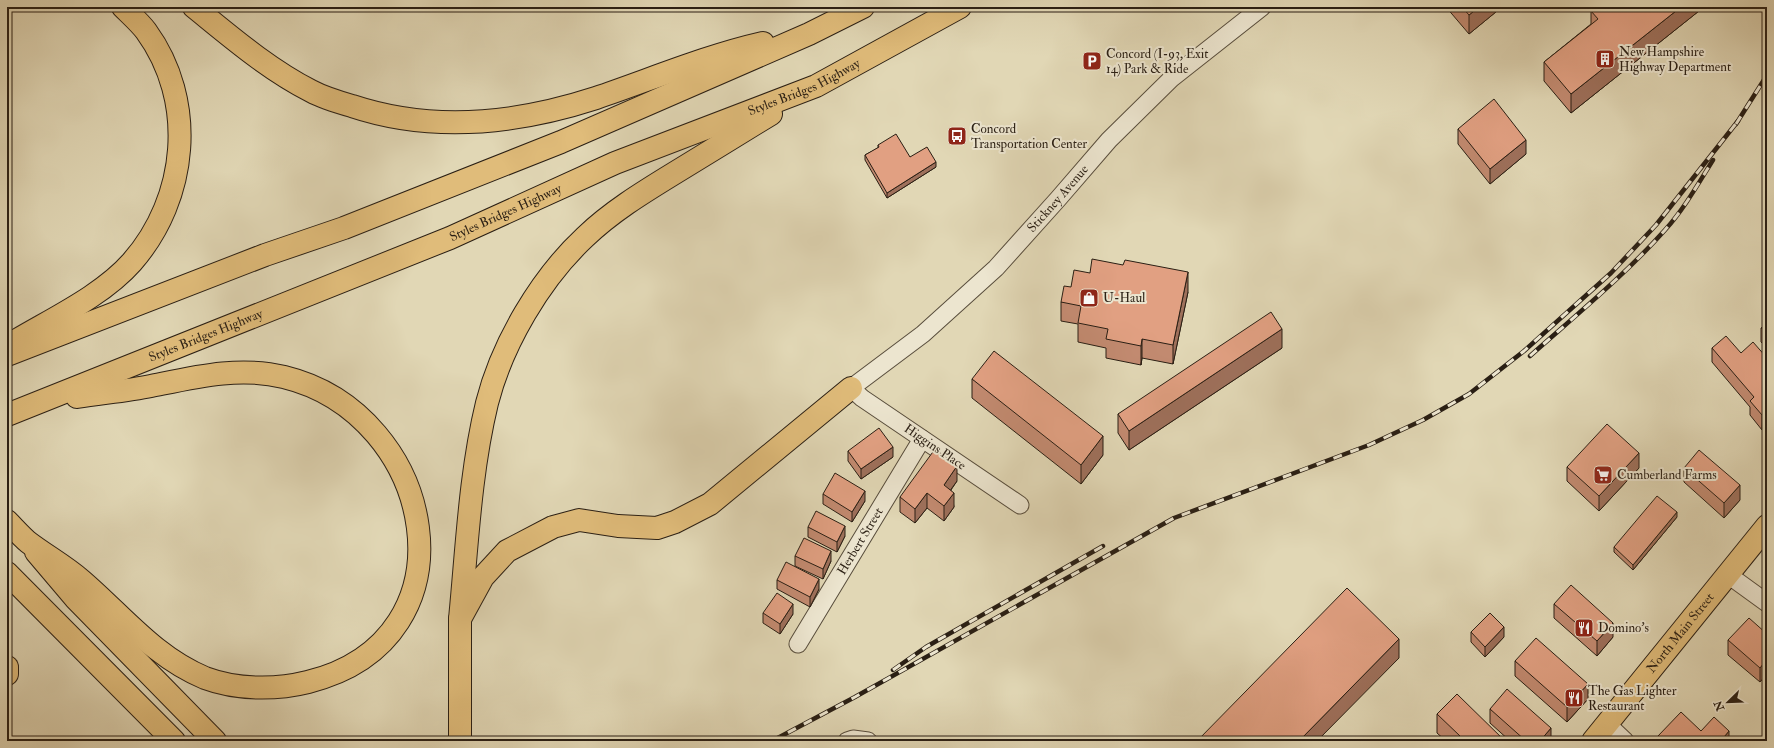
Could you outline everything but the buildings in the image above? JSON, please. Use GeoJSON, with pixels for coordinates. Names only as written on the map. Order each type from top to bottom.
{"type":"FeatureCollection","features":[{"type":"Feature","properties":{"kind":"main road"},"geometry":{"type":"LineString","coordinates":[[7,346],[103,288],[132,262],[155,232],[171,196],[180,158],[180,120],[177,101],[165,64],[146,31],[124,7]]}},
{"type":"Feature","properties":{"kind":"main road"},"geometry":{"type":"LineString","coordinates":[[194,7],[252,53],[285,76],[312,92],[369,112],[394,118],[426,122],[491,122],[519,118],[596,98],[728,51],[809,34]]}},
{"type":"Feature","properties":{"kind":"main road"},"geometry":{"type":"LineString","coordinates":[[7,355],[265,255],[344,228],[554,145],[809,34],[863,7]]}},
{"type":"Feature","properties":{"kind":"main road","name":"Styles Bridges Highway"},"geometry":{"type":"LineString","coordinates":[[42,402],[450,238],[615,163],[816,86],[960,7]]}},
{"type":"Feature","properties":{"kind":"main road"},"geometry":{"type":"LineString","coordinates":[[460,741],[460,619],[469,518],[479,440],[487,402],[507,347],[525,312],[559,264],[585,236],[631,200],[816,86]]}},
{"type":"Feature","properties":{"kind":"main road"},"geometry":{"type":"LineString","coordinates":[[7,415],[42,402],[148,387],[225,372],[267,374],[300,382],[313,387],[344,405],[369,426],[401,469],[409,487],[419,522],[420,559],[417,578],[402,614],[380,643],[367,655],[348,667],[314,681],[297,685],[256,687],[229,684],[206,678],[167,658],[137,634],[81,580],[27,541]]}},
{"type":"Feature","properties":{"kind":"main road"},"geometry":{"type":"LineString","coordinates":[[460,619],[484,577],[507,551],[553,527],[578,520],[618,526],[657,528],[675,522],[710,504],[851,388]]}},
{"type":"Feature","properties":{"kind":"main road"},"geometry":{"type":"LineString","coordinates":[[7,521],[27,541],[75,598],[216,741]]}},
{"type":"Feature","properties":{"kind":"main road","name":"North Main Street"},"geometry":{"type":"LineString","coordinates":[[1600,733],[1767,526]]}},
{"type":"Feature","properties":{"kind":"main road"},"geometry":{"type":"LineString","coordinates":[[7,573],[174,741]]}},
{"type":"Feature","properties":{"kind":"main road"},"geometry":{"type":"LineString","coordinates":[[7,667],[7,674]]}},
{"type":"Feature","properties":{"kind":"street","name":"Stickney Avenue"},"geometry":{"type":"LineString","coordinates":[[851,388],[924,334],[996,268],[1058,200],[1109,140],[1172,78],[1262,7]]}},
{"type":"Feature","properties":{"kind":"street","name":"Higgins Place"},"geometry":{"type":"LineString","coordinates":[[851,388],[922,439],[1020,505]]}},
{"type":"Feature","properties":{"kind":"street","name":"Herbert Street"},"geometry":{"type":"LineString","coordinates":[[798,644],[922,439]]}},
{"type":"Feature","properties":{"kind":"street"},"geometry":{"type":"LineString","coordinates":[[1727,574],[1767,603]]}},
{"type":"Feature","properties":{"kind":"street"},"geometry":{"type":"LineString","coordinates":[[1600,733],[1625,741]]}},
{"type":"Feature","properties":{"kind":"street"},"geometry":{"type":"LineString","coordinates":[[847,741],[852,739],[868,741]]}},
{"type":"Feature","properties":{"kind":"railway"},"geometry":{"type":"LineString","coordinates":[[1736,124],[1767,75]]}},
{"type":"Feature","properties":{"kind":"railway"},"geometry":{"type":"LineString","coordinates":[[772,741],[855,697],[1174,518],[1369,445],[1423,420],[1469,394],[1524,351],[1611,273],[1656,225],[1738,121]]}},
{"type":"Feature","properties":{"kind":"railway"},"geometry":{"type":"LineString","coordinates":[[1530,356],[1599,295],[1665,230],[1678,214],[1713,160]]}},
{"type":"Feature","properties":{"kind":"railway"},"geometry":{"type":"LineString","coordinates":[[893,670],[926,647],[1103,546]]}},
{"type":"Feature","properties":{"kind":"place","name":"New Hampshire Highway Department"},"geometry":{"type":"Point","coordinates":[1605,59]}},
{"type":"Feature","properties":{"kind":"place","name":"Concord (I-93, Exit 14) Park & Ride"},"geometry":{"type":"Point","coordinates":[1092,61]}},
{"type":"Feature","properties":{"kind":"place","name":"Concord Transportation Center"},"geometry":{"type":"Point","coordinates":[957,136]}},
{"type":"Feature","properties":{"kind":"place","name":"U-Haul"},"geometry":{"type":"Point","coordinates":[1089,298]}},
{"type":"Feature","properties":{"kind":"place","name":"Cumberland Farms"},"geometry":{"type":"Point","coordinates":[1603,475]}},
{"type":"Feature","properties":{"kind":"place","name":"Domino's"},"geometry":{"type":"Point","coordinates":[1584,628]}},
{"type":"Feature","properties":{"kind":"place","name":"The Gas Lighter Restaurant"},"geometry":{"type":"Point","coordinates":[1574,698]}}]}
